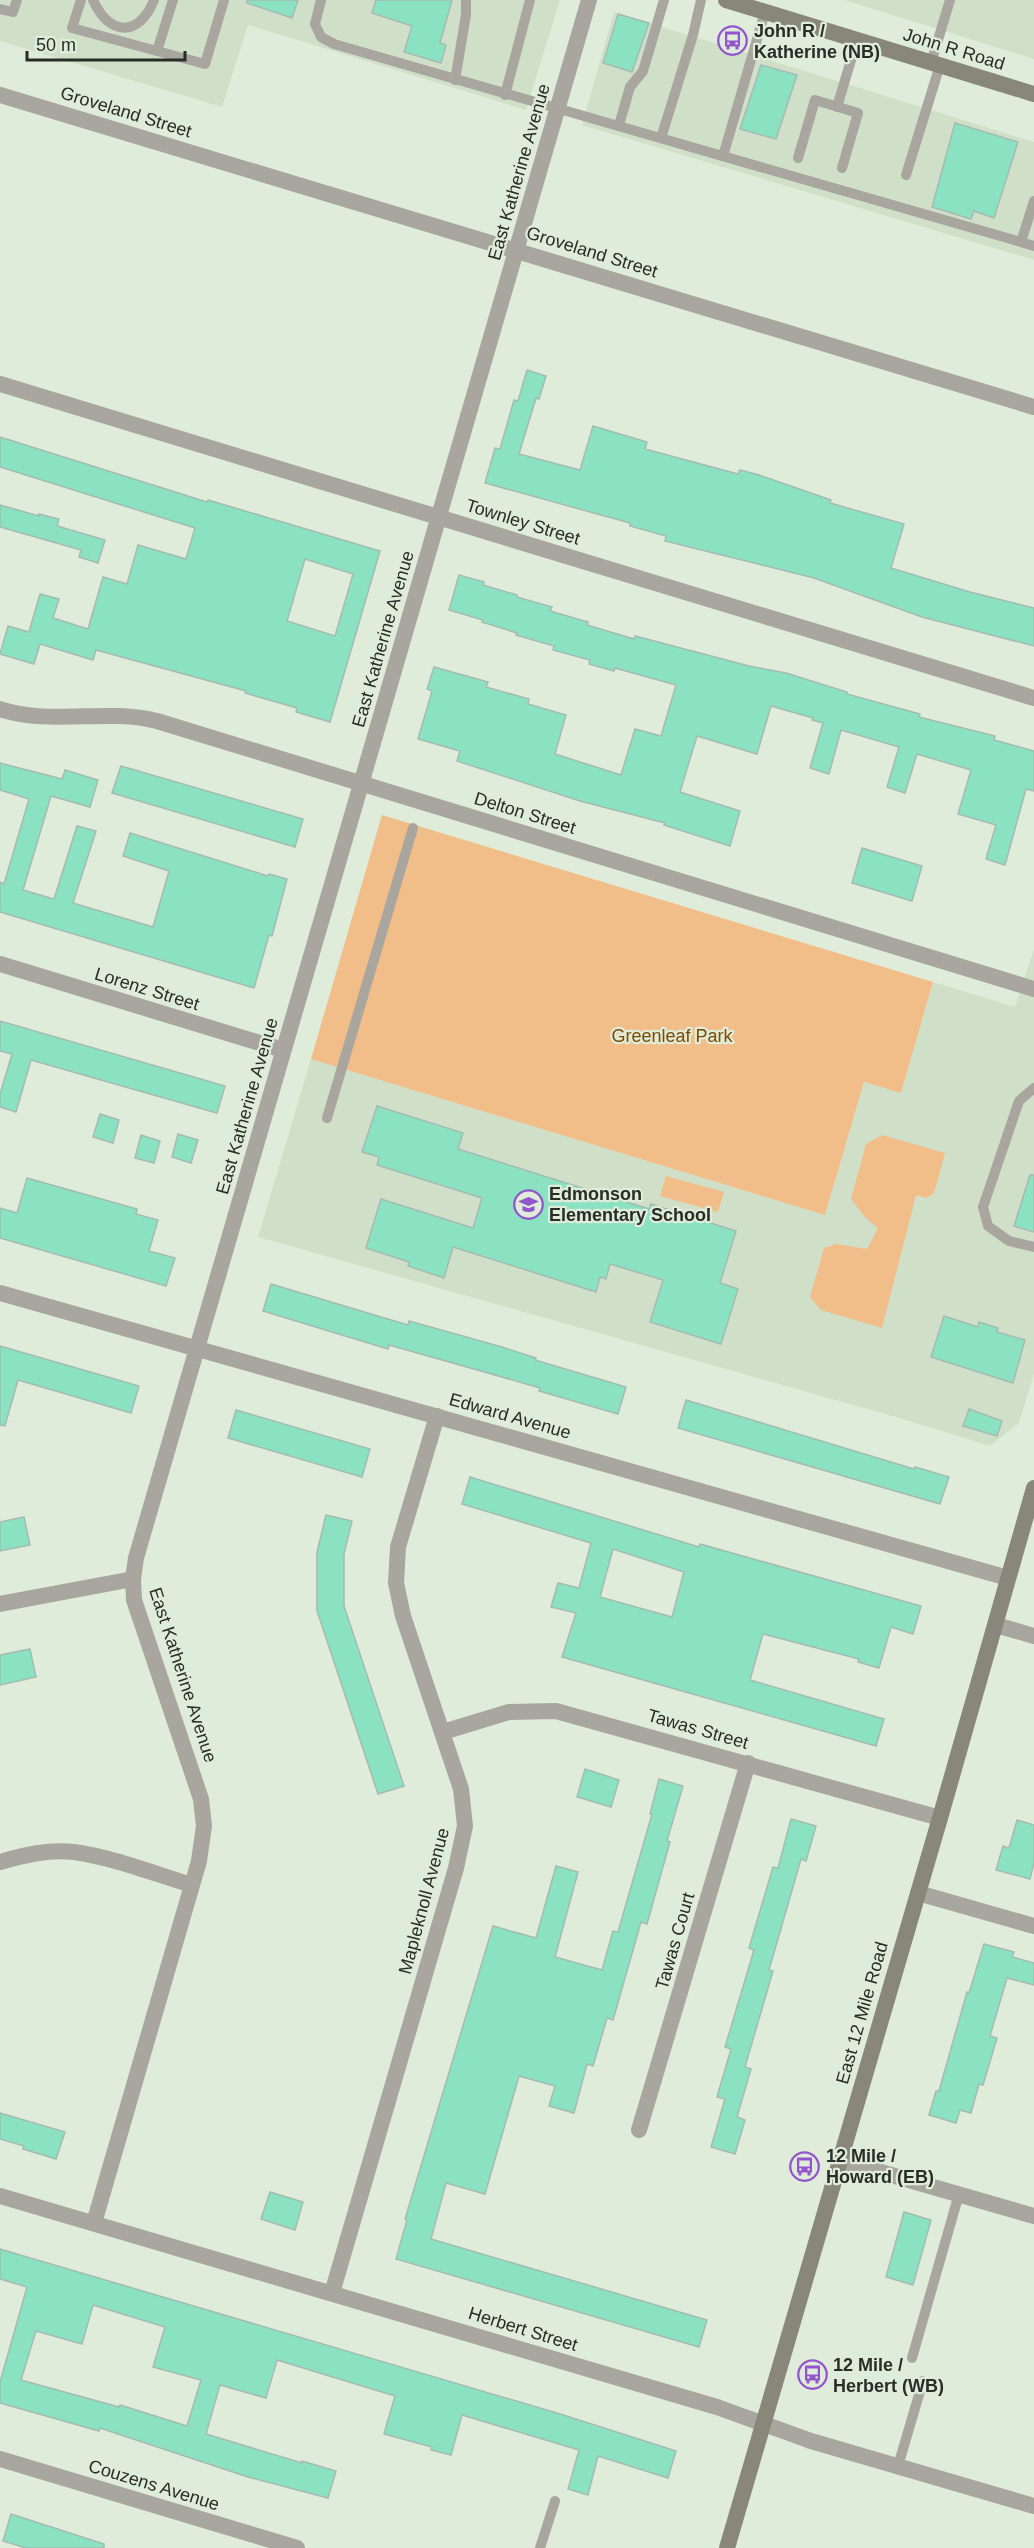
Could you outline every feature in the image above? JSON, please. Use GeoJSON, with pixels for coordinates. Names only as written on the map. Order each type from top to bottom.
{"type":"FeatureCollection","features":[{"type":"Feature","properties":{"kind":"main road","name":"John R Road"},"geometry":{"type":"LineString","coordinates":[[726,0],[762,7],[857,40],[1034,94]]}},
{"type":"Feature","properties":{"kind":"main road","name":"East 12 Mile Road"},"geometry":{"type":"LineString","coordinates":[[727,2548],[1034,1488]]}},
{"type":"Feature","properties":{"kind":"street","name":"East Katherine Avenue"},"geometry":{"type":"LineString","coordinates":[[94,2223],[192,1885],[202,1846],[204,1826],[201,1799],[134,1600],[133,1579],[136,1558],[589,0]]}},
{"type":"Feature","properties":{"kind":"street","name":"Groveland Street"},"geometry":{"type":"LineString","coordinates":[[0,94],[1034,407]]}},
{"type":"Feature","properties":{"kind":"street","name":"Townley Street"},"geometry":{"type":"LineString","coordinates":[[0,384],[1034,698]]}},
{"type":"Feature","properties":{"kind":"street","name":"Delton Street"},"geometry":{"type":"LineString","coordinates":[[0,709],[23,716],[48,718],[108,716],[143,718],[1033,987]]}},
{"type":"Feature","properties":{"kind":"street","name":"Lorenz Street"},"geometry":{"type":"LineString","coordinates":[[0,964],[283,1050]]}},
{"type":"Feature","properties":{"kind":"street","name":"Edward Avenue"},"geometry":{"type":"LineString","coordinates":[[0,1293],[1008,1578]]}},
{"type":"Feature","properties":{"kind":"street","name":"Mapleknoll Avenue"},"geometry":{"type":"LineString","coordinates":[[332,2293],[462,1845],[465,1818],[461,1789],[403,1616],[395,1568],[398,1547],[437,1416]]}},
{"type":"Feature","properties":{"kind":"street"},"geometry":{"type":"LineString","coordinates":[[0,1604],[133,1579]]}},
{"type":"Feature","properties":{"kind":"street"},"geometry":{"type":"LineString","coordinates":[[996,1625],[1034,1636]]}},
{"type":"Feature","properties":{"kind":"street","name":"Tawas Street"},"geometry":{"type":"LineString","coordinates":[[443,1732],[509,1712],[556,1711],[940,1818]]}},
{"type":"Feature","properties":{"kind":"street","name":"Tawas Court"},"geometry":{"type":"LineString","coordinates":[[639,2130],[748,1763]]}},
{"type":"Feature","properties":{"kind":"street"},"geometry":{"type":"LineString","coordinates":[[0,1862],[21,1855],[75,1852],[192,1885]]}},
{"type":"Feature","properties":{"kind":"street"},"geometry":{"type":"LineString","coordinates":[[918,1893],[1034,1926]]}},
{"type":"Feature","properties":{"kind":"street"},"geometry":{"type":"LineString","coordinates":[[839,2160],[1034,2216]]}},
{"type":"Feature","properties":{"kind":"street","name":"Herbert Street"},"geometry":{"type":"LineString","coordinates":[[0,2196],[717,2407],[898,2466],[1034,2506]]}},
{"type":"Feature","properties":{"kind":"street","name":"Couzens Avenue"},"geometry":{"type":"LineString","coordinates":[[0,2459],[297,2548]]}},
{"type":"Feature","properties":{"kind":"lane"},"geometry":{"type":"LineString","coordinates":[[0,9],[13,12],[17,0]]}},
{"type":"Feature","properties":{"kind":"lane"},"geometry":{"type":"LineString","coordinates":[[81,0],[72,28],[205,64],[224,0]]}},
{"type":"Feature","properties":{"kind":"lane"},"geometry":{"type":"LineString","coordinates":[[93,0],[100,15],[114,26],[126,28],[138,25],[148,15],[154,0]]}},
{"type":"Feature","properties":{"kind":"lane"},"geometry":{"type":"LineString","coordinates":[[157,51],[173,0]]}},
{"type":"Feature","properties":{"kind":"lane"},"geometry":{"type":"LineString","coordinates":[[321,0],[315,24],[321,37],[334,44],[1034,246]]}},
{"type":"Feature","properties":{"kind":"lane"},"geometry":{"type":"LineString","coordinates":[[455,80],[466,15],[466,0]]}},
{"type":"Feature","properties":{"kind":"lane"},"geometry":{"type":"LineString","coordinates":[[505,95],[530,0]]}},
{"type":"Feature","properties":{"kind":"lane"},"geometry":{"type":"LineString","coordinates":[[619,125],[630,87],[643,71],[664,0]]}},
{"type":"Feature","properties":{"kind":"lane"},"geometry":{"type":"LineString","coordinates":[[661,138],[693,35],[701,0]]}},
{"type":"Feature","properties":{"kind":"lane"},"geometry":{"type":"LineString","coordinates":[[906,175],[950,0]]}},
{"type":"Feature","properties":{"kind":"lane"},"geometry":{"type":"LineString","coordinates":[[723,156],[762,7]]}},
{"type":"Feature","properties":{"kind":"lane"},"geometry":{"type":"LineString","coordinates":[[837,107],[857,40]]}},
{"type":"Feature","properties":{"kind":"lane"},"geometry":{"type":"LineString","coordinates":[[798,158],[815,100],[858,113],[842,168]]}},
{"type":"Feature","properties":{"kind":"lane"},"geometry":{"type":"LineString","coordinates":[[1021,242],[1034,201]]}},
{"type":"Feature","properties":{"kind":"lane"},"geometry":{"type":"LineString","coordinates":[[327,1118],[412,828]]}},
{"type":"Feature","properties":{"kind":"lane"},"geometry":{"type":"LineString","coordinates":[[1034,1088],[1019,1101],[983,1207],[988,1226],[1009,1241],[1034,1247]]}},
{"type":"Feature","properties":{"kind":"lane"},"geometry":{"type":"LineString","coordinates":[[912,2358],[958,2194]]}},
{"type":"Feature","properties":{"kind":"lane"},"geometry":{"type":"LineString","coordinates":[[898,2466],[923,2381]]}},
{"type":"Feature","properties":{"kind":"lane"},"geometry":{"type":"LineString","coordinates":[[540,2548],[555,2501]]}},
{"type":"Feature","properties":{"kind":"shaded area"},"geometry":{"type":"Polygon","coordinates":[[[0,0],[560,0],[526,110],[248,25],[222,107],[0,41],[0,0]]]}},
{"type":"Feature","properties":{"kind":"shaded area"},"geometry":{"type":"Polygon","coordinates":[[[844,0],[1034,0],[1034,59],[844,0]]]}},
{"type":"Feature","properties":{"kind":"shaded area"},"geometry":{"type":"Polygon","coordinates":[[[614,12],[1034,142],[1034,260],[582,125],[614,12]]]}},
{"type":"Feature","properties":{"kind":"shaded area","name":"Edmonson Elementary School"},"geometry":{"type":"Polygon","coordinates":[[[1034,949],[1034,1374],[1019,1423],[990,1446],[896,1417],[258,1237],[311,1059],[825,1215],[864,1082],[901,1093],[933,982],[1015,1007],[1034,949]]]}},
{"type":"Feature","properties":{"kind":"green space","name":"Greenleaf Park"},"geometry":{"type":"Polygon","coordinates":[[[382,815],[933,982],[901,1093],[864,1082],[825,1215],[311,1059],[382,815]]]}},
{"type":"Feature","properties":{"kind":"green space"},"geometry":{"type":"Polygon","coordinates":[[[882,1135],[945,1153],[934,1193],[926,1198],[916,1195],[882,1328],[821,1310],[810,1297],[824,1248],[836,1244],[867,1249],[878,1228],[865,1217],[851,1199],[866,1144],[882,1135]]]}},
{"type":"Feature","properties":{"kind":"green space"},"geometry":{"type":"Polygon","coordinates":[[[666,1176],[724,1192],[718,1212],[660,1196],[666,1176]]]}},
{"type":"Feature","properties":{"kind":"building"},"geometry":{"type":"Polygon","coordinates":[[[247,0],[298,0],[292,18],[247,3],[247,0]]]}},
{"type":"Feature","properties":{"kind":"building"},"geometry":{"type":"Polygon","coordinates":[[[376,0],[452,0],[440,43],[446,45],[441,63],[404,52],[412,26],[372,13],[376,0]]]}},
{"type":"Feature","properties":{"kind":"building"},"geometry":{"type":"Polygon","coordinates":[[[618,14],[649,23],[632,72],[603,63],[618,14]]]}},
{"type":"Feature","properties":{"kind":"building"},"geometry":{"type":"Polygon","coordinates":[[[761,65],[797,75],[776,139],[740,129],[761,65]]]}},
{"type":"Feature","properties":{"kind":"building"},"geometry":{"type":"Polygon","coordinates":[[[955,123],[1018,142],[994,218],[974,211],[971,219],[932,207],[955,123]]]}},
{"type":"Feature","properties":{"kind":"building"},"geometry":{"type":"Polygon","coordinates":[[[527,370],[546,376],[539,399],[536,398],[519,454],[580,470],[593,426],[647,442],[645,449],[738,474],[740,470],[759,475],[831,500],[830,503],[904,524],[891,568],[970,592],[1034,608],[1034,646],[922,617],[814,578],[665,541],[666,536],[630,526],[630,523],[485,483],[495,448],[500,449],[514,400],[518,401],[527,370]]]}},
{"type":"Feature","properties":{"kind":"building"},"geometry":{"type":"Polygon","coordinates":[[[0,437],[207,502],[208,500],[380,551],[330,722],[296,712],[297,708],[245,693],[246,691],[96,650],[93,660],[40,644],[34,664],[0,654],[8,626],[29,632],[40,594],[59,599],[53,618],[88,629],[103,577],[127,584],[138,545],[186,559],[195,528],[0,467],[0,437]],[[305,559],[287,621],[335,636],[353,574],[305,559]]]}},
{"type":"Feature","properties":{"kind":"building"},"geometry":{"type":"Polygon","coordinates":[[[0,505],[59,519],[57,526],[105,540],[98,563],[79,557],[81,550],[0,527],[0,505]]]}},
{"type":"Feature","properties":{"kind":"building"},"geometry":{"type":"Polygon","coordinates":[[[459,575],[484,582],[483,585],[517,595],[517,597],[552,607],[550,611],[588,622],[587,625],[634,639],[635,636],[749,666],[786,673],[847,692],[847,694],[920,714],[919,717],[995,736],[994,740],[1034,751],[1034,791],[1026,789],[1005,865],[986,859],[996,825],[958,814],[971,770],[917,754],[905,793],[887,787],[899,747],[841,730],[829,774],[810,768],[823,723],[771,706],[757,754],[697,736],[680,792],[740,811],[730,846],[664,825],[665,823],[580,801],[457,761],[460,751],[418,739],[432,691],[427,689],[434,667],[488,682],[486,687],[529,699],[528,704],[566,715],[555,754],[621,775],[635,729],[661,736],[676,685],[615,668],[614,671],[589,664],[590,660],[553,650],[554,646],[516,635],[517,633],[482,622],[483,620],[449,610],[459,575]]]}},
{"type":"Feature","properties":{"kind":"building"},"geometry":{"type":"Polygon","coordinates":[[[0,763],[62,779],[65,770],[98,780],[90,807],[51,796],[23,890],[54,899],[77,826],[96,831],[73,903],[153,927],[169,871],[123,856],[130,833],[268,876],[269,874],[287,879],[272,936],[269,935],[254,988],[0,912],[0,882],[4,884],[29,799],[0,790],[0,763]]]}},
{"type":"Feature","properties":{"kind":"building"},"geometry":{"type":"Polygon","coordinates":[[[121,766],[303,819],[295,847],[112,793],[121,766]]]}},
{"type":"Feature","properties":{"kind":"building"},"geometry":{"type":"Polygon","coordinates":[[[862,848],[922,866],[912,901],[852,883],[862,848]]]}},
{"type":"Feature","properties":{"kind":"building"},"geometry":{"type":"Polygon","coordinates":[[[0,1021],[225,1086],[217,1113],[31,1060],[16,1112],[0,1107],[0,1094],[12,1054],[0,1051],[0,1021]]]}},
{"type":"Feature","properties":{"kind":"building"},"geometry":{"type":"Polygon","coordinates":[[[377,1106],[463,1133],[458,1149],[649,1209],[651,1204],[736,1231],[720,1283],[738,1289],[721,1344],[650,1322],[663,1280],[610,1264],[606,1279],[600,1277],[596,1292],[453,1247],[444,1278],[408,1266],[409,1262],[366,1248],[381,1199],[473,1228],[482,1198],[377,1165],[379,1157],[362,1152],[377,1106]]]}},
{"type":"Feature","properties":{"kind":"building"},"geometry":{"type":"Polygon","coordinates":[[[100,1114],[119,1120],[113,1143],[93,1137],[100,1114]]]}},
{"type":"Feature","properties":{"kind":"building"},"geometry":{"type":"Polygon","coordinates":[[[178,1134],[198,1140],[191,1163],[172,1157],[178,1134]]]}},
{"type":"Feature","properties":{"kind":"building"},"geometry":{"type":"Polygon","coordinates":[[[141,1135],[160,1141],[154,1163],[135,1158],[141,1135]]]}},
{"type":"Feature","properties":{"kind":"building"},"geometry":{"type":"Polygon","coordinates":[[[1030,1175],[1034,1175],[1034,1232],[1014,1226],[1030,1175]]]}},
{"type":"Feature","properties":{"kind":"building"},"geometry":{"type":"Polygon","coordinates":[[[27,1178],[137,1209],[136,1214],[158,1220],[149,1251],[175,1258],[166,1286],[0,1238],[0,1208],[17,1213],[27,1178]]]}},
{"type":"Feature","properties":{"kind":"building"},"geometry":{"type":"Polygon","coordinates":[[[271,1284],[408,1325],[409,1321],[502,1347],[536,1358],[535,1360],[626,1387],[618,1414],[539,1391],[540,1388],[389,1345],[388,1349],[263,1311],[271,1284]]]}},
{"type":"Feature","properties":{"kind":"building"},"geometry":{"type":"Polygon","coordinates":[[[944,1316],[978,1327],[979,1322],[998,1328],[997,1332],[1025,1340],[1013,1383],[931,1357],[944,1316]]]}},
{"type":"Feature","properties":{"kind":"building"},"geometry":{"type":"Polygon","coordinates":[[[0,1346],[139,1386],[131,1413],[18,1380],[5,1426],[0,1425],[0,1346]]]}},
{"type":"Feature","properties":{"kind":"building"},"geometry":{"type":"Polygon","coordinates":[[[686,1400],[914,1469],[915,1467],[949,1477],[940,1504],[678,1428],[686,1400]]]}},
{"type":"Feature","properties":{"kind":"building"},"geometry":{"type":"Polygon","coordinates":[[[969,1409],[1002,1421],[997,1436],[963,1426],[969,1409]]]}},
{"type":"Feature","properties":{"kind":"building"},"geometry":{"type":"Polygon","coordinates":[[[236,1410],[370,1449],[362,1477],[228,1438],[236,1410]]]}},
{"type":"Feature","properties":{"kind":"building"},"geometry":{"type":"Polygon","coordinates":[[[470,1477],[699,1547],[700,1544],[921,1606],[913,1634],[891,1627],[879,1668],[858,1662],[859,1659],[763,1634],[750,1680],[884,1719],[876,1746],[562,1657],[576,1613],[551,1607],[558,1583],[579,1588],[591,1543],[462,1504],[470,1477]],[[613,1549],[600,1597],[672,1617],[684,1572],[613,1549]]]}},
{"type":"Feature","properties":{"kind":"building"},"geometry":{"type":"Polygon","coordinates":[[[326,1515],[352,1521],[344,1554],[344,1606],[404,1786],[378,1794],[317,1611],[317,1552],[326,1515]]]}},
{"type":"Feature","properties":{"kind":"building"},"geometry":{"type":"Polygon","coordinates":[[[24,1517],[30,1545],[0,1551],[0,1522],[24,1517]]]}},
{"type":"Feature","properties":{"kind":"building"},"geometry":{"type":"Polygon","coordinates":[[[30,1649],[36,1677],[0,1685],[0,1655],[30,1649]]]}},
{"type":"Feature","properties":{"kind":"building"},"geometry":{"type":"Polygon","coordinates":[[[585,1769],[619,1780],[611,1807],[577,1797],[585,1769]]]}},
{"type":"Feature","properties":{"kind":"building"},"geometry":{"type":"Polygon","coordinates":[[[659,1779],[683,1786],[667,1841],[670,1842],[647,1924],[641,1922],[613,2020],[607,2018],[593,2066],[587,2064],[574,2113],[549,2106],[555,2086],[519,2076],[485,2194],[446,2183],[431,2239],[707,2320],[699,2347],[396,2259],[407,2220],[405,2219],[493,1926],[536,1938],[556,1866],[578,1872],[555,1957],[602,1970],[613,1931],[618,1932],[652,1814],[650,1814],[659,1779]]]}},
{"type":"Feature","properties":{"kind":"building"},"geometry":{"type":"Polygon","coordinates":[[[791,1819],[816,1826],[806,1861],[801,1859],[769,1970],[773,1971],[745,2067],[751,2069],[737,2117],[745,2120],[735,2154],[711,2147],[725,2099],[717,2097],[731,2049],[725,2047],[754,1950],[749,1948],[773,1867],[778,1868],[791,1819]]]}},
{"type":"Feature","properties":{"kind":"building"},"geometry":{"type":"Polygon","coordinates":[[[1017,1820],[1034,1825],[1034,1863],[1030,1879],[996,1870],[1003,1846],[1009,1848],[1017,1820]]]}},
{"type":"Feature","properties":{"kind":"building"},"geometry":{"type":"Polygon","coordinates":[[[984,1944],[1014,1952],[1012,1957],[1034,1963],[1034,1985],[1007,1978],[990,2036],[997,2038],[983,2085],[979,2084],[971,2113],[960,2110],[956,2123],[929,2115],[936,2091],[939,2091],[967,1992],[969,1993],[984,1944]]]}},
{"type":"Feature","properties":{"kind":"building"},"geometry":{"type":"Polygon","coordinates":[[[0,2113],[65,2132],[56,2159],[0,2139],[0,2113]]]}},
{"type":"Feature","properties":{"kind":"building"},"geometry":{"type":"Polygon","coordinates":[[[270,2192],[303,2202],[295,2230],[261,2219],[270,2192]]]}},
{"type":"Feature","properties":{"kind":"building"},"geometry":{"type":"Polygon","coordinates":[[[904,2212],[931,2220],[913,2285],[886,2277],[904,2212]]]}},
{"type":"Feature","properties":{"kind":"building"},"geometry":{"type":"Polygon","coordinates":[[[0,2249],[557,2413],[676,2451],[668,2478],[598,2456],[588,2495],[568,2489],[579,2450],[462,2415],[451,2455],[431,2450],[432,2447],[384,2434],[395,2396],[277,2360],[266,2398],[220,2385],[206,2434],[336,2471],[328,2498],[248,2477],[100,2428],[99,2431],[0,2403],[0,2382],[27,2287],[0,2279],[0,2249]],[[93,2305],[82,2344],[36,2331],[21,2380],[119,2407],[120,2405],[187,2426],[201,2380],[153,2367],[165,2327],[93,2305]]]}},
{"type":"Feature","properties":{"kind":"building"},"geometry":{"type":"Polygon","coordinates":[[[11,2514],[104,2544],[104,2548],[26,2548],[3,2541],[11,2514]]]}},
{"type":"Feature","properties":{"kind":"place","name":"John R / Katherine (NB)"},"geometry":{"type":"Point","coordinates":[733,41]}},
{"type":"Feature","properties":{"kind":"place","name":"Edmonson Elementary School"},"geometry":{"type":"Point","coordinates":[528,1204]}},
{"type":"Feature","properties":{"kind":"place","name":"12 Mile / Howard (EB)"},"geometry":{"type":"Point","coordinates":[805,2166]}},
{"type":"Feature","properties":{"kind":"place","name":"12 Mile / Herbert (WB)"},"geometry":{"type":"Point","coordinates":[812,2375]}}]}
